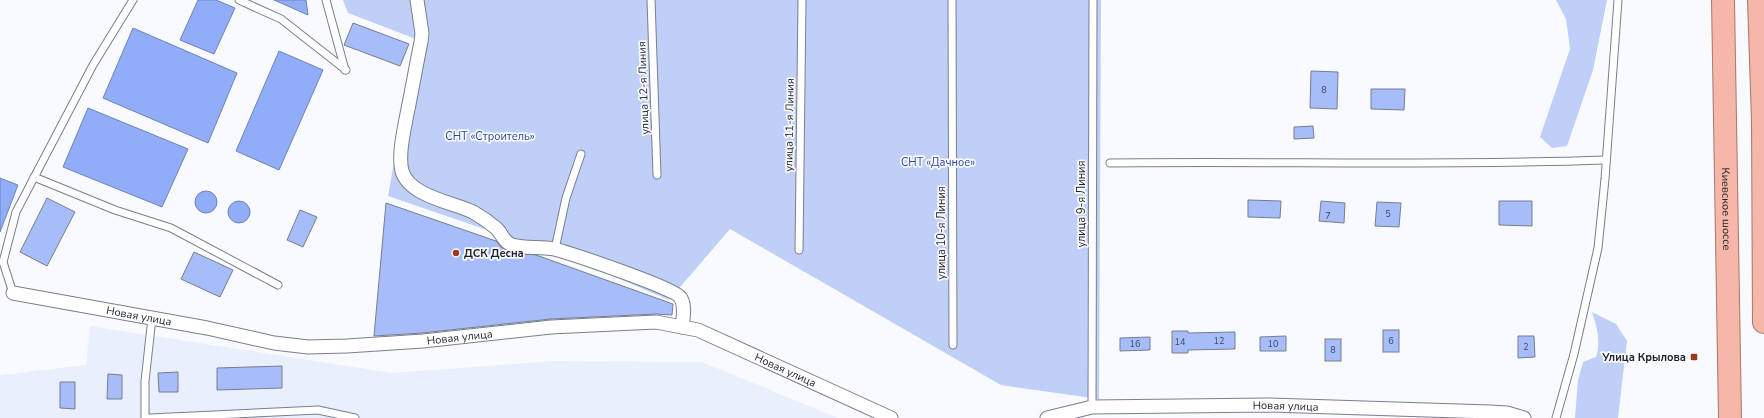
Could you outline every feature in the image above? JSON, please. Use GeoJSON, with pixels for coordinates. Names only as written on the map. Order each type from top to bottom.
{"type":"FeatureCollection","features":[{"type":"Feature","properties":{"kind":"highway","name":"Киевское шоссе"},"geometry":{"type":"LineString","coordinates":[[1723,0],[1730,418]]}},
{"type":"Feature","properties":{"kind":"highway"},"geometry":{"type":"LineString","coordinates":[[1759,0],[1763,121],[1764,322]]}},
{"type":"Feature","properties":{"kind":"street"},"geometry":{"type":"LineString","coordinates":[[417,0],[422,33],[403,139],[401,160],[402,171],[408,182],[431,196],[472,212],[496,228],[504,240],[510,244],[526,248],[555,249],[624,272],[672,291],[680,297],[684,308],[682,327]]}},
{"type":"Feature","properties":{"kind":"street"},"geometry":{"type":"LineString","coordinates":[[1759,36],[1764,64]]}},
{"type":"Feature","properties":{"kind":"street","name":"Новая улица"},"geometry":{"type":"LineString","coordinates":[[13,292],[274,343],[308,347],[424,341],[551,327],[656,322],[698,330],[891,418]]}},
{"type":"Feature","properties":{"kind":"street","name":"Новая улица"},"geometry":{"type":"LineString","coordinates":[[1047,418],[1092,407],[1276,405],[1490,412],[1507,413],[1524,418]]}},
{"type":"Feature","properties":{"kind":"lane"},"geometry":{"type":"LineString","coordinates":[[13,292],[3,262],[16,212],[93,65],[133,0]]}},
{"type":"Feature","properties":{"kind":"lane"},"geometry":{"type":"LineString","coordinates":[[239,0],[281,19],[346,70],[326,0]]}},
{"type":"Feature","properties":{"kind":"lane","name":"улица 12-я Линия"},"geometry":{"type":"LineString","coordinates":[[651,0],[657,175]]}},
{"type":"Feature","properties":{"kind":"lane","name":"улица 11-я Линия"},"geometry":{"type":"LineString","coordinates":[[798,250],[802,0]]}},
{"type":"Feature","properties":{"kind":"lane","name":"улица 10-я Линия"},"geometry":{"type":"LineString","coordinates":[[952,0],[953,345]]}},
{"type":"Feature","properties":{"kind":"lane","name":"улица 9-я Линия"},"geometry":{"type":"LineString","coordinates":[[1092,0],[1092,407]]}},
{"type":"Feature","properties":{"kind":"lane"},"geometry":{"type":"LineString","coordinates":[[1556,418],[1574,354],[1598,248],[1618,0]]}},
{"type":"Feature","properties":{"kind":"lane"},"geometry":{"type":"LineString","coordinates":[[555,249],[566,198],[581,154]]}},
{"type":"Feature","properties":{"kind":"lane"},"geometry":{"type":"LineString","coordinates":[[1110,163],[1405,163],[1606,160]]}},
{"type":"Feature","properties":{"kind":"lane"},"geometry":{"type":"LineString","coordinates":[[34,177],[115,210],[171,228],[278,284]]}},
{"type":"Feature","properties":{"kind":"lane"},"geometry":{"type":"LineString","coordinates":[[145,418],[145,381],[152,318]]}},
{"type":"Feature","properties":{"kind":"lane"},"geometry":{"type":"LineString","coordinates":[[150,418],[318,410],[355,418]]}},
{"type":"Feature","properties":{"kind":"shaded area"},"geometry":{"type":"Polygon","coordinates":[[[90,326],[392,373],[554,361],[702,362],[838,418],[0,418],[0,375],[86,365],[90,326]]]}},
{"type":"Feature","properties":{"kind":"green space","name":"СНТ «Дачное»"},"geometry":{"type":"Polygon","coordinates":[[[343,0],[1101,0],[1099,399],[1001,385],[730,229],[669,300],[578,261],[388,196],[416,39],[348,13],[343,0]]]}},
{"type":"Feature","properties":{"kind":"green space"},"geometry":{"type":"Polygon","coordinates":[[[1556,0],[1607,0],[1593,70],[1567,146],[1552,148],[1540,137],[1570,49],[1566,19],[1556,0]]]}},
{"type":"Feature","properties":{"kind":"green space"},"geometry":{"type":"Polygon","coordinates":[[[1592,312],[1616,324],[1627,341],[1618,418],[1575,418],[1578,380],[1583,362],[1596,357],[1598,346],[1598,334],[1592,312]]]}},
{"type":"Feature","properties":{"kind":"water"},"geometry":{"type":"Polygon","coordinates":[[[198,0],[216,0],[235,8],[214,54],[180,40],[198,0]]]}},
{"type":"Feature","properties":{"kind":"water"},"geometry":{"type":"Polygon","coordinates":[[[274,0],[306,0],[308,15],[274,0]]]}},
{"type":"Feature","properties":{"kind":"water"},"geometry":{"type":"Polygon","coordinates":[[[133,28],[237,73],[208,143],[103,98],[133,28]]]}},
{"type":"Feature","properties":{"kind":"water"},"geometry":{"type":"Polygon","coordinates":[[[279,51],[323,70],[279,170],[236,151],[279,51]]]}},
{"type":"Feature","properties":{"kind":"water"},"geometry":{"type":"Polygon","coordinates":[[[88,108],[188,149],[162,207],[63,167],[88,108]]]}},
{"type":"Feature","properties":{"kind":"water"},"geometry":{"type":"Polygon","coordinates":[[[0,178],[18,185],[0,232],[0,178]]]}},
{"type":"Feature","properties":{"kind":"water"},"geometry":{"type":"Polygon","coordinates":[[[202,191],[210,191],[217,198],[217,206],[210,213],[202,213],[195,206],[195,198],[202,191]]]}},
{"type":"Feature","properties":{"kind":"water"},"geometry":{"type":"Polygon","coordinates":[[[235,201],[243,201],[250,208],[250,216],[243,223],[235,223],[228,216],[228,208],[235,201]]]}},
{"type":"Feature","properties":{"kind":"building"},"geometry":{"type":"Polygon","coordinates":[[[353,23],[409,44],[400,66],[344,45],[353,23]]]}},
{"type":"Feature","properties":{"kind":"building"},"geometry":{"type":"Polygon","coordinates":[[[1311,71],[1338,72],[1337,109],[1310,108],[1311,71]]]}},
{"type":"Feature","properties":{"kind":"building"},"geometry":{"type":"Polygon","coordinates":[[[1371,89],[1405,89],[1404,110],[1371,109],[1371,89]]]}},
{"type":"Feature","properties":{"kind":"building"},"geometry":{"type":"Polygon","coordinates":[[[1313,126],[1314,138],[1294,139],[1294,127],[1313,126]]]}},
{"type":"Feature","properties":{"kind":"building"},"geometry":{"type":"Polygon","coordinates":[[[47,198],[75,212],[47,266],[20,252],[47,198]]]}},
{"type":"Feature","properties":{"kind":"building"},"geometry":{"type":"Polygon","coordinates":[[[1248,200],[1281,201],[1280,218],[1248,217],[1248,200]]]}},
{"type":"Feature","properties":{"kind":"building"},"geometry":{"type":"Polygon","coordinates":[[[1321,201],[1345,203],[1344,223],[1319,221],[1321,201]]]}},
{"type":"Feature","properties":{"kind":"building"},"geometry":{"type":"Polygon","coordinates":[[[1499,201],[1532,201],[1532,226],[1499,225],[1499,201]]]}},
{"type":"Feature","properties":{"kind":"building"},"geometry":{"type":"Polygon","coordinates":[[[1377,202],[1401,203],[1399,227],[1375,226],[1377,202]]]}},
{"type":"Feature","properties":{"kind":"building","name":"ДСК Десна"},"geometry":{"type":"Polygon","coordinates":[[[386,203],[496,241],[502,248],[509,252],[536,255],[673,304],[672,315],[656,314],[551,319],[422,333],[374,336],[386,203]]]}},
{"type":"Feature","properties":{"kind":"building"},"geometry":{"type":"Polygon","coordinates":[[[300,210],[317,217],[303,247],[287,240],[300,210]]]}},
{"type":"Feature","properties":{"kind":"building"},"geometry":{"type":"Polygon","coordinates":[[[194,252],[233,270],[220,297],[181,279],[194,252]]]}},
{"type":"Feature","properties":{"kind":"building"},"geometry":{"type":"Polygon","coordinates":[[[1383,330],[1399,330],[1399,352],[1383,352],[1383,330]]]}},
{"type":"Feature","properties":{"kind":"building"},"geometry":{"type":"Polygon","coordinates":[[[1172,331],[1188,331],[1188,333],[1235,332],[1235,349],[1188,350],[1188,353],[1172,353],[1172,331]]]}},
{"type":"Feature","properties":{"kind":"building"},"geometry":{"type":"Polygon","coordinates":[[[1286,336],[1286,351],[1260,351],[1260,337],[1286,336]]]}},
{"type":"Feature","properties":{"kind":"building"},"geometry":{"type":"Polygon","coordinates":[[[1518,336],[1534,336],[1535,357],[1518,358],[1518,336]]]}},
{"type":"Feature","properties":{"kind":"building"},"geometry":{"type":"Polygon","coordinates":[[[1150,337],[1150,350],[1120,351],[1120,338],[1150,337]]]}},
{"type":"Feature","properties":{"kind":"building"},"geometry":{"type":"Polygon","coordinates":[[[1325,339],[1341,339],[1341,361],[1325,361],[1325,339]]]}},
{"type":"Feature","properties":{"kind":"building"},"geometry":{"type":"Polygon","coordinates":[[[282,366],[282,388],[217,390],[217,368],[282,366]]]}},
{"type":"Feature","properties":{"kind":"building"},"geometry":{"type":"Polygon","coordinates":[[[178,372],[178,392],[159,392],[158,373],[178,372]]]}},
{"type":"Feature","properties":{"kind":"building"},"geometry":{"type":"Polygon","coordinates":[[[108,374],[122,375],[122,399],[107,399],[108,374]]]}},
{"type":"Feature","properties":{"kind":"building"},"geometry":{"type":"Polygon","coordinates":[[[60,382],[75,382],[75,409],[60,408],[60,382]]]}},
{"type":"Feature","properties":{"kind":"place","name":"ДСК Десна"},"geometry":{"type":"Point","coordinates":[456,253]}},
{"type":"Feature","properties":{"kind":"place","name":"Улица Крылова"},"geometry":{"type":"Point","coordinates":[1694,357]}},
{"type":"Feature","properties":{"kind":"park label","name":"СНТ «Строитель»"},"geometry":{"type":"Point","coordinates":[490,136]}}]}
